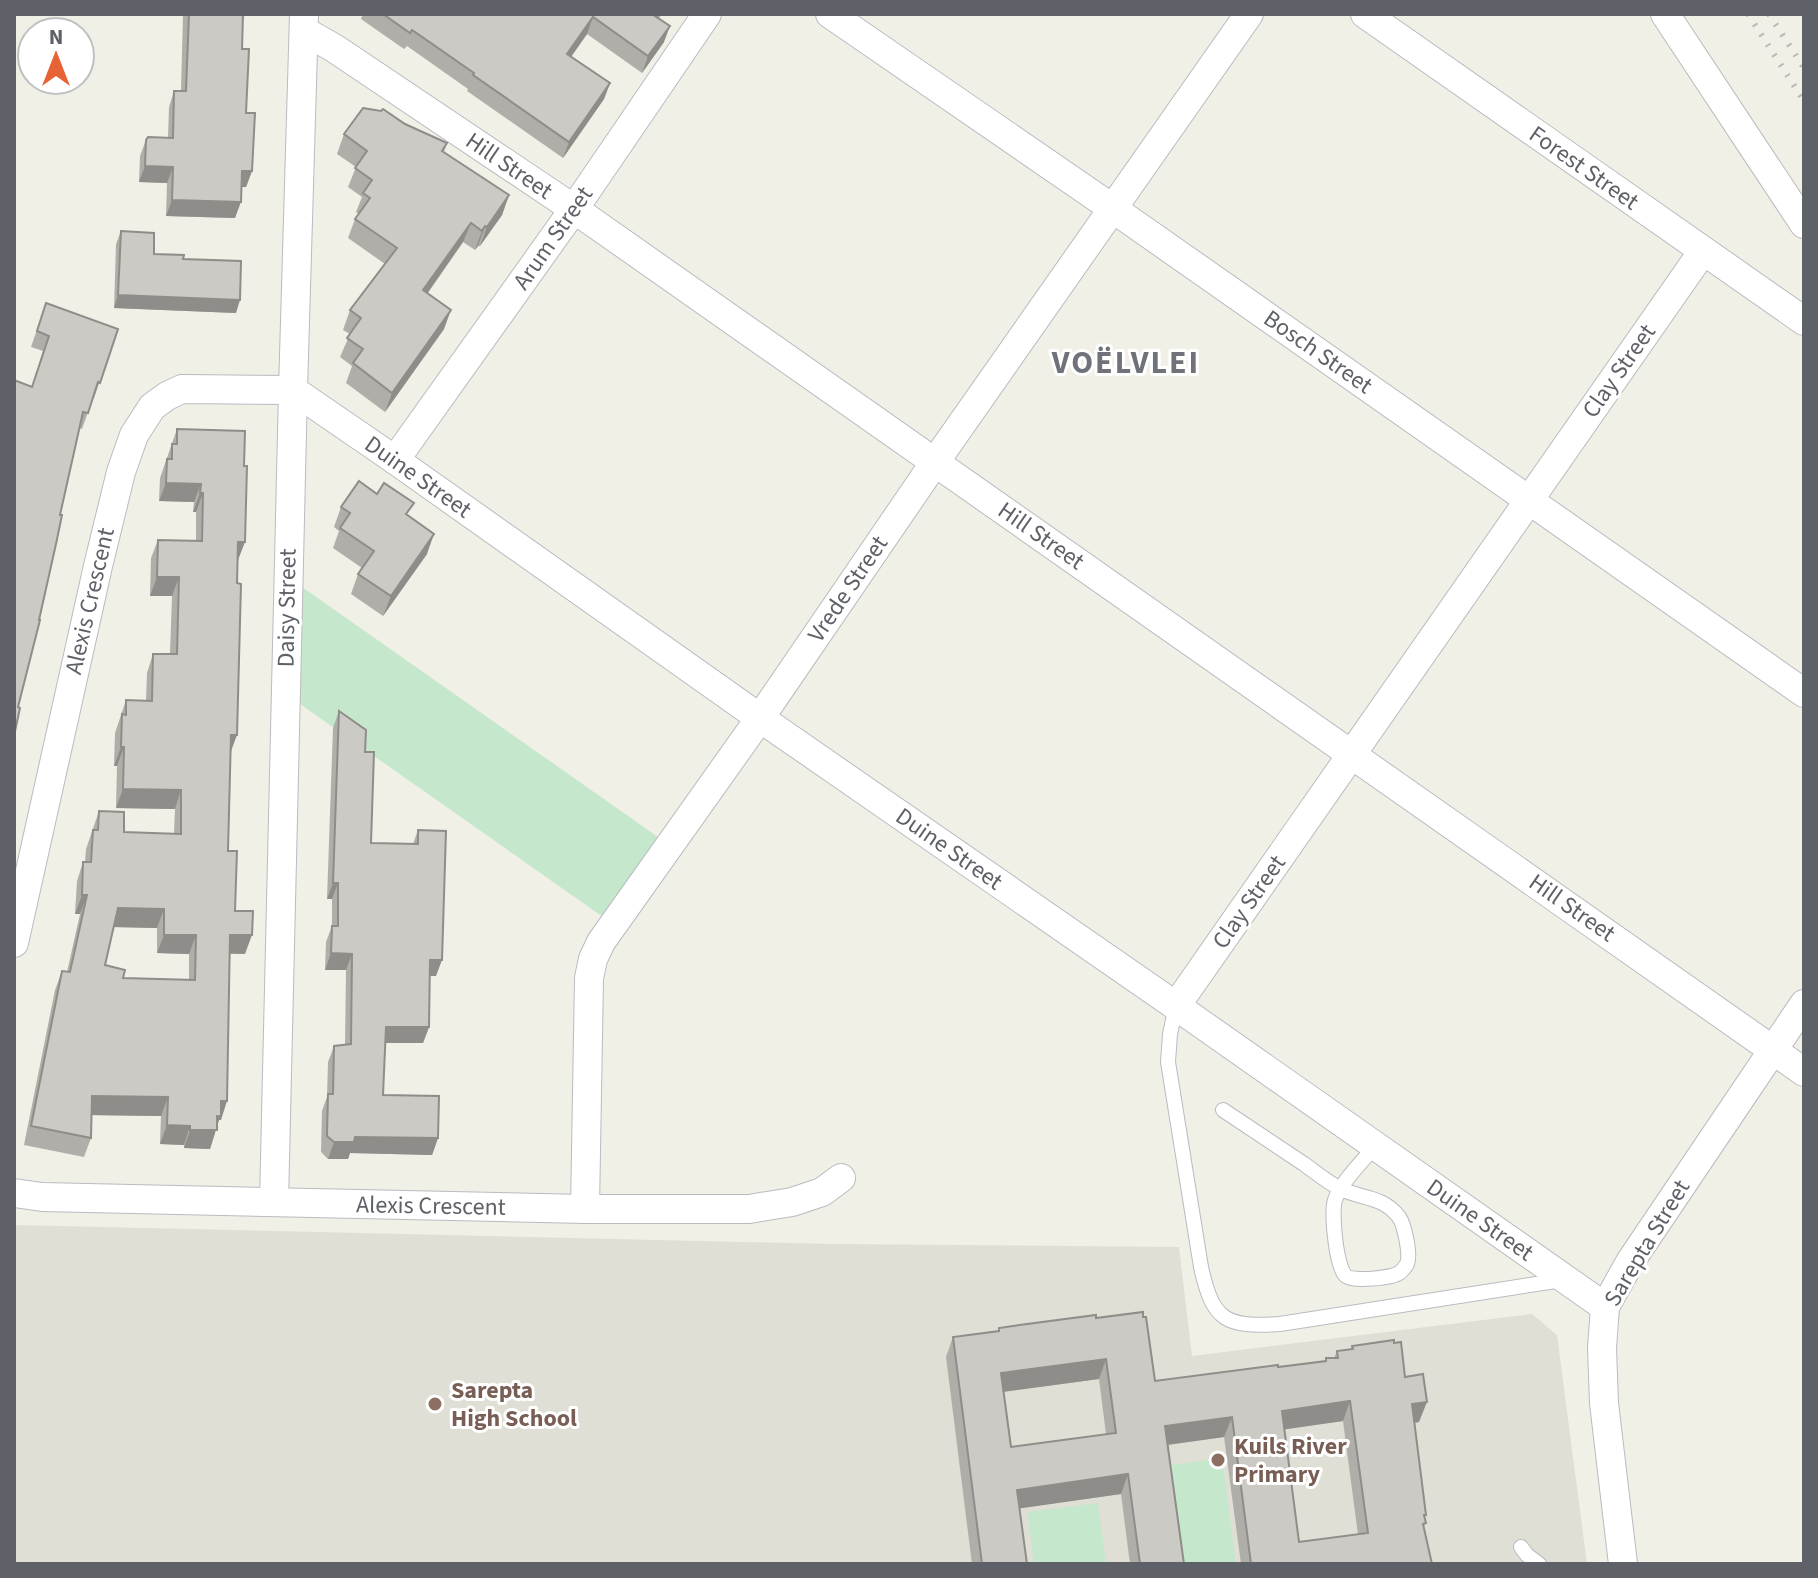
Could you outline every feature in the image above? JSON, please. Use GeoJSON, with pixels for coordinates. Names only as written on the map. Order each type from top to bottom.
{"type":"FeatureCollection","features":[{"type":"Feature","properties":{"kind":"street","name":"Arum Street"},"geometry":{"type":"LineString","coordinates":[[395,460],[574,209],[707,14]]}},
{"type":"Feature","properties":{"kind":"street","name":"Bosch Street"},"geometry":{"type":"LineString","coordinates":[[830,14],[1804,693]]}},
{"type":"Feature","properties":{"kind":"street","name":"Vrede Street"},"geometry":{"type":"LineString","coordinates":[[585,1209],[589,978],[601,942],[1249,14]]}},
{"type":"Feature","properties":{"kind":"street","name":"Forest Street"},"geometry":{"type":"LineString","coordinates":[[1365,14],[1804,321]]}},
{"type":"Feature","properties":{"kind":"street"},"geometry":{"type":"LineString","coordinates":[[1665,14],[1804,224]]}},
{"type":"Feature","properties":{"kind":"street","name":"Hill Street"},"geometry":{"type":"LineString","coordinates":[[304,23],[347,57],[574,209],[1804,1072]]}},
{"type":"Feature","properties":{"kind":"street","name":"Daisy Street"},"geometry":{"type":"LineString","coordinates":[[274,1202],[304,23]]}},
{"type":"Feature","properties":{"kind":"street","name":"Clay Street"},"geometry":{"type":"LineString","coordinates":[[1176,1006],[1703,251]]}},
{"type":"Feature","properties":{"kind":"street","name":"Alexis Crescent"},"geometry":{"type":"LineString","coordinates":[[14,943],[98,566],[121,472],[134,435],[152,407],[182,389],[293,390]]}},
{"type":"Feature","properties":{"kind":"street","name":"Duine Street"},"geometry":{"type":"LineString","coordinates":[[293,390],[1605,1307]]}},
{"type":"Feature","properties":{"kind":"street","name":"Sarepta Street"},"geometry":{"type":"LineString","coordinates":[[1623,1564],[1604,1403],[1602,1348],[1605,1307],[1630,1262],[1804,1004]]}},
{"type":"Feature","properties":{"kind":"street","name":"Alexis Crescent"},"geometry":{"type":"LineString","coordinates":[[14,1193],[42,1197],[585,1209],[749,1209],[792,1202],[822,1192],[841,1178]]}},
{"type":"Feature","properties":{"kind":"lane","name":"Clay Street"},"geometry":{"type":"LineString","coordinates":[[1176,1006],[1168,1062],[1201,1267],[1207,1294],[1218,1313],[1231,1322],[1242,1324],[1280,1324],[1565,1280]]}},
{"type":"Feature","properties":{"kind":"lane"},"geometry":{"type":"LineString","coordinates":[[1223,1110],[1340,1189],[1388,1206],[1401,1219],[1407,1265],[1398,1274],[1349,1279],[1343,1274],[1340,1264],[1334,1201],[1340,1189],[1375,1146]]}},
{"type":"Feature","properties":{"kind":"lane"},"geometry":{"type":"LineString","coordinates":[[1521,1547],[1539,1564]]}},
{"type":"Feature","properties":{"kind":"shaded area"},"geometry":{"type":"Polygon","coordinates":[[[14,1225],[834,1244],[1179,1247],[1192,1356],[1532,1314],[1557,1335],[1587,1564],[14,1564],[14,1225]]]}},
{"type":"Feature","properties":{"kind":"green space"},"geometry":{"type":"Polygon","coordinates":[[[302,587],[658,837],[603,917],[300,704],[302,587]]]}},
{"type":"Feature","properties":{"kind":"green space"},"geometry":{"type":"Polygon","coordinates":[[[1222,1458],[1236,1564],[1179,1564],[1165,1466],[1222,1458]]]}},
{"type":"Feature","properties":{"kind":"green space"},"geometry":{"type":"Polygon","coordinates":[[[1098,1503],[1106,1564],[1034,1564],[1027,1512],[1098,1503]]]}},
{"type":"Feature","properties":{"kind":"building"},"geometry":{"type":"Polygon","coordinates":[[[189,14],[243,14],[242,49],[249,49],[246,113],[255,113],[252,171],[242,171],[241,202],[172,200],[173,167],[145,166],[148,137],[173,138],[174,91],[186,91],[189,14]]]}},
{"type":"Feature","properties":{"kind":"building"},"geometry":{"type":"Polygon","coordinates":[[[383,14],[657,14],[655,16],[670,26],[648,56],[593,17],[567,54],[610,83],[569,142],[412,30],[410,33],[383,14]]]}},
{"type":"Feature","properties":{"kind":"building"},"geometry":{"type":"Polygon","coordinates":[[[363,108],[383,109],[405,124],[447,143],[442,151],[509,195],[482,231],[471,223],[423,290],[451,310],[392,393],[353,363],[363,349],[347,338],[361,318],[350,310],[397,248],[355,219],[370,198],[363,193],[372,180],[355,168],[367,151],[344,134],[363,108]]]}},
{"type":"Feature","properties":{"kind":"building"},"geometry":{"type":"Polygon","coordinates":[[[121,231],[154,233],[154,254],[184,255],[183,259],[241,261],[240,300],[118,295],[121,231]]]}},
{"type":"Feature","properties":{"kind":"building"},"geometry":{"type":"Polygon","coordinates":[[[46,303],[118,329],[88,413],[83,412],[14,736],[14,380],[32,387],[49,336],[37,331],[46,303]]]}},
{"type":"Feature","properties":{"kind":"building"},"geometry":{"type":"Polygon","coordinates":[[[177,429],[245,431],[245,542],[238,542],[237,583],[241,584],[237,735],[231,735],[228,851],[237,851],[235,911],[253,911],[252,935],[230,935],[227,1101],[221,1101],[217,1130],[190,1130],[190,1126],[167,1125],[168,1097],[92,1096],[91,1138],[31,1126],[62,971],[70,972],[87,895],[82,895],[83,862],[91,862],[93,830],[98,830],[99,811],[124,812],[124,832],[181,834],[181,790],[123,789],[124,747],[121,747],[122,714],[126,715],[126,700],[152,701],[153,654],[177,654],[179,577],[157,577],[158,540],[202,541],[201,484],[166,483],[167,459],[172,459],[172,444],[177,444],[177,429]],[[118,908],[105,965],[125,970],[123,978],[195,980],[196,935],[164,935],[164,909],[118,908]]]}},
{"type":"Feature","properties":{"kind":"building"},"geometry":{"type":"Polygon","coordinates":[[[359,481],[377,494],[384,483],[414,503],[406,514],[434,534],[391,596],[358,574],[374,551],[340,528],[350,513],[341,507],[359,481]]]}},
{"type":"Feature","properties":{"kind":"building"},"geometry":{"type":"Polygon","coordinates":[[[339,711],[366,730],[365,752],[374,752],[371,843],[418,844],[418,830],[446,831],[442,960],[430,960],[429,1027],[386,1027],[383,1095],[439,1096],[438,1138],[355,1137],[354,1142],[334,1142],[327,1136],[328,1094],[333,1094],[334,1046],[351,1044],[352,954],[331,953],[332,926],[338,926],[338,883],[333,883],[339,711]]]}},
{"type":"Feature","properties":{"kind":"building"},"geometry":{"type":"Polygon","coordinates":[[[1143,1312],[1155,1381],[1326,1361],[1326,1358],[1338,1358],[1337,1351],[1353,1349],[1352,1346],[1394,1340],[1394,1343],[1401,1342],[1405,1377],[1423,1374],[1427,1402],[1412,1404],[1426,1515],[1426,1523],[1423,1524],[1432,1564],[1251,1564],[1232,1417],[1165,1426],[1184,1564],[1140,1564],[1128,1474],[1017,1490],[1027,1564],[982,1564],[953,1337],[1027,1324],[1096,1315],[1096,1318],[1143,1312]],[[1106,1359],[1001,1373],[1011,1447],[1116,1433],[1106,1359]],[[1350,1401],[1282,1411],[1299,1542],[1368,1533],[1350,1401]]]}},
{"type":"Feature","properties":{"kind":"railway"},"geometry":{"type":"LineString","coordinates":[[1748,14],[1804,101]]}},
{"type":"Feature","properties":{"kind":"railway"},"geometry":{"type":"LineString","coordinates":[[1769,14],[1804,68]]}},
{"type":"Feature","properties":{"kind":"place","name":"Sarepta High School"},"geometry":{"type":"Point","coordinates":[435,1404]}},
{"type":"Feature","properties":{"kind":"place","name":"Kuils River Primary"},"geometry":{"type":"Point","coordinates":[1218,1460]}},
{"type":"Feature","properties":{"kind":"district","name":"VOËLVLEI"},"geometry":{"type":"Point","coordinates":[1126,363]}}]}
